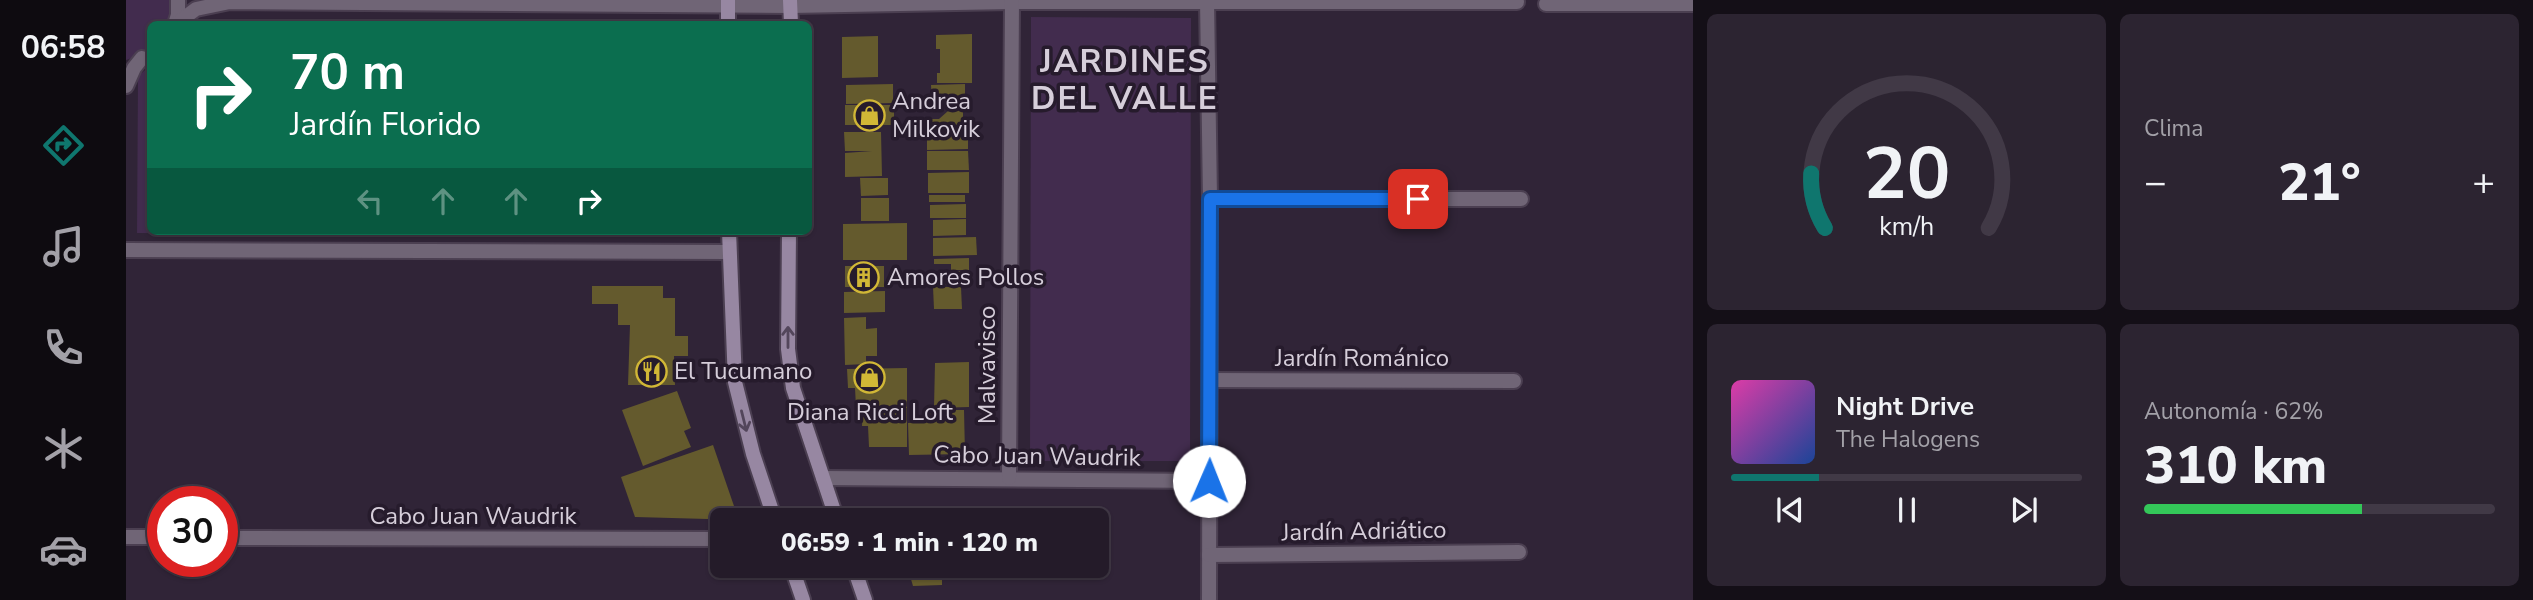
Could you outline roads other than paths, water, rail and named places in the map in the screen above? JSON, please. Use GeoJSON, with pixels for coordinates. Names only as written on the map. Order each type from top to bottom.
{"type":"FeatureCollection","features":[{"type":"Feature","properties":{"kind":"main road"},"geometry":{"type":"LineString","coordinates":[[728,3],[728,21]]}},
{"type":"Feature","properties":{"kind":"main road"},"geometry":{"type":"LineString","coordinates":[[790,3],[791,21]]}},
{"type":"Feature","properties":{"kind":"main road"},"geometry":{"type":"LineString","coordinates":[[729,235],[735,382],[753,454],[771,508]]}},
{"type":"Feature","properties":{"kind":"main road"},"geometry":{"type":"LineString","coordinates":[[789,235],[789,365],[793,387],[834,508]]}},
{"type":"Feature","properties":{"kind":"main road"},"geometry":{"type":"LineString","coordinates":[[795,578],[803,600]]}},
{"type":"Feature","properties":{"kind":"main road"},"geometry":{"type":"LineString","coordinates":[[858,578],[866,600]]}},
{"type":"Feature","properties":{"kind":"street"},"geometry":{"type":"LineString","coordinates":[[176,21],[177,0]]}},
{"type":"Feature","properties":{"kind":"street"},"geometry":{"type":"LineString","coordinates":[[179,21],[196,9],[223,1],[1517,2]]}},
{"type":"Feature","properties":{"kind":"street","name":"Malvavisco"},"geometry":{"type":"LineString","coordinates":[[1009,478],[1012,1]]}},
{"type":"Feature","properties":{"kind":"street"},"geometry":{"type":"LineString","coordinates":[[1207,1],[1210,199],[1209,600]]}},
{"type":"Feature","properties":{"kind":"street"},"geometry":{"type":"LineString","coordinates":[[1546,4],[1693,4]]}},
{"type":"Feature","properties":{"kind":"street"},"geometry":{"type":"LineString","coordinates":[[126,61],[146,56]]}},
{"type":"Feature","properties":{"kind":"street"},"geometry":{"type":"LineString","coordinates":[[126,86],[134,68],[146,56]]}},
{"type":"Feature","properties":{"kind":"street"},"geometry":{"type":"LineString","coordinates":[[1210,199],[1521,199]]}},
{"type":"Feature","properties":{"kind":"street"},"geometry":{"type":"LineString","coordinates":[[126,250],[729,252]]}},
{"type":"Feature","properties":{"kind":"street","name":"Jardín Románico"},"geometry":{"type":"LineString","coordinates":[[1210,380],[1514,381]]}},
{"type":"Feature","properties":{"kind":"street","name":"Cabo Juan Waudrik"},"geometry":{"type":"LineString","coordinates":[[823,478],[1209,481]]}},
{"type":"Feature","properties":{"kind":"street"},"geometry":{"type":"LineString","coordinates":[[126,537],[147,537]]}},
{"type":"Feature","properties":{"kind":"street","name":"Cabo Juan Waudrik"},"geometry":{"type":"LineString","coordinates":[[238,538],[710,539]]}},
{"type":"Feature","properties":{"kind":"street","name":"Jardín Adriático"},"geometry":{"type":"LineString","coordinates":[[1209,555],[1519,552]]}},
{"type":"Feature","properties":{"kind":"place","name":"Andrea Milkovik"},"geometry":{"type":"Point","coordinates":[869,115]}},
{"type":"Feature","properties":{"kind":"place","name":"Amores Pollos"},"geometry":{"type":"Point","coordinates":[864,277]}},
{"type":"Feature","properties":{"kind":"place","name":"El Tucumano"},"geometry":{"type":"Point","coordinates":[651,371]}},
{"type":"Feature","properties":{"kind":"place","name":"Diana Ricci Loft"},"geometry":{"type":"Point","coordinates":[870,378]}},
{"type":"Feature","properties":{"kind":"district","name":"JARDINES DEL VALLE"},"geometry":{"type":"Point","coordinates":[1125,80]}}]}
